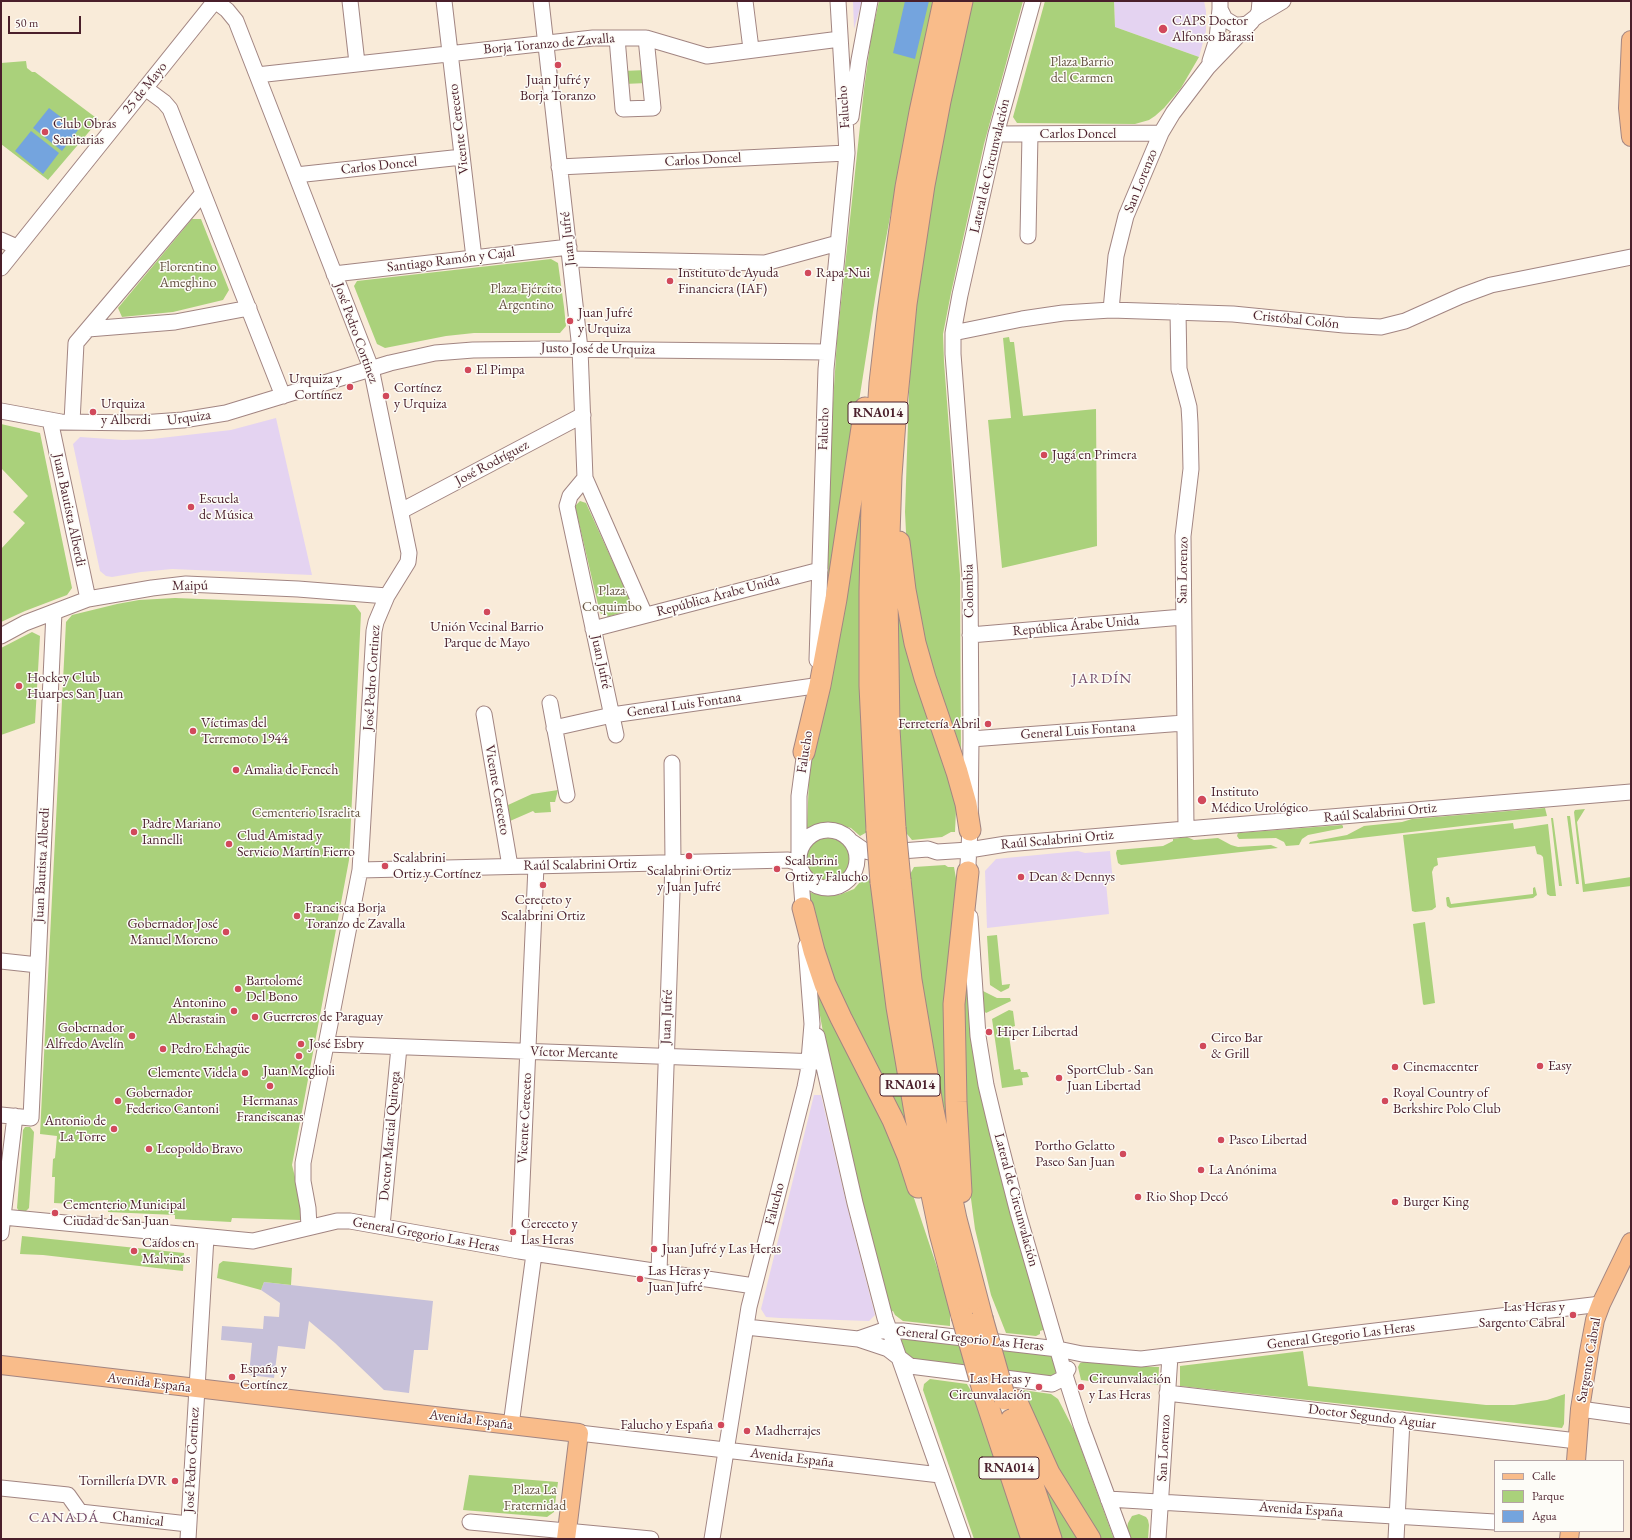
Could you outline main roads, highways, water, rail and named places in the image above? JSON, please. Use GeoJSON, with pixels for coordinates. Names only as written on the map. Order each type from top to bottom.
{"type":"FeatureCollection","features":[{"type":"Feature","properties":{"kind":"highway","name":"RNA014"},"geometry":{"type":"LineString","coordinates":[[944,1],[920,112],[906,188],[893,271],[882,365],[872,490],[870,553],[872,748],[886,829],[890,881],[892,969],[909,1081],[936,1214],[953,1285],[988,1341],[1032,1539]]}},
{"type":"Feature","properties":{"kind":"highway","name":"RNA014"},"geometry":{"type":"LineString","coordinates":[[886,829],[889,729],[887,620],[888,556],[894,439],[906,304],[920,207],[933,134],[962,1]]}},
{"type":"Feature","properties":{"kind":"highway"},"geometry":{"type":"LineString","coordinates":[[804,752],[820,685],[830,630],[875,344],[906,188]]}},
{"type":"Feature","properties":{"kind":"highway"},"geometry":{"type":"LineString","coordinates":[[894,439],[900,551],[908,613],[925,678],[957,772],[966,804],[969,840]]}},
{"type":"Feature","properties":{"kind":"highway"},"geometry":{"type":"LineString","coordinates":[[968,872],[956,981],[954,1038],[959,1166],[969,1272]]}},
{"type":"Feature","properties":{"kind":"highway","name":"RNA014"},"geometry":{"type":"LineString","coordinates":[[890,881],[911,980],[933,1110],[969,1272],[972,1317],[1051,1539]]}},
{"type":"Feature","properties":{"kind":"highway"},"geometry":{"type":"LineString","coordinates":[[803,908],[814,951],[825,984],[893,1120],[908,1156],[953,1285]]}},
{"type":"Feature","properties":{"kind":"highway"},"geometry":{"type":"LineString","coordinates":[[1002,1399],[1090,1539]]}},
{"type":"Feature","properties":{"kind":"main road"},"geometry":{"type":"LineString","coordinates":[[1631,40],[1628,108],[1631,137]]}},
{"type":"Feature","properties":{"kind":"main road","name":"Sargento Cabral"},"geometry":{"type":"LineString","coordinates":[[1576,1460],[1580,1409],[1595,1320],[1601,1304],[1631,1242]]}},
{"type":"Feature","properties":{"kind":"main road","name":"Avenida España"},"geometry":{"type":"LineString","coordinates":[[1,1365],[196,1389],[579,1432],[566,1535]]}},
{"type":"Feature","properties":{"kind":"water"},"geometry":{"type":"Polygon","coordinates":[[[905,1],[929,1],[915,59],[893,53],[905,1]]]}},
{"type":"Feature","properties":{"kind":"water"},"geometry":{"type":"Polygon","coordinates":[[[49,108],[78,130],[62,151],[33,128],[49,108]]]}},
{"type":"Feature","properties":{"kind":"water"},"geometry":{"type":"Polygon","coordinates":[[[31,131],[59,153],[43,174],[15,151],[31,131]]]}},
{"type":"Feature","properties":{"kind":"place","name":"CAPS Doctor Alfonso Barassi"},"geometry":{"type":"Point","coordinates":[1163,29]}},
{"type":"Feature","properties":{"kind":"place","name":"Juan Jufré y Borja Toranzo"},"geometry":{"type":"Point","coordinates":[558,65]}},
{"type":"Feature","properties":{"kind":"place","name":"Club Obras Sanitarias"},"geometry":{"type":"Point","coordinates":[45,132]}},
{"type":"Feature","properties":{"kind":"place","name":"Rapa-Nui"},"geometry":{"type":"Point","coordinates":[808,273]}},
{"type":"Feature","properties":{"kind":"place","name":"Instituto de Ayuda Financiera (IAF)"},"geometry":{"type":"Point","coordinates":[670,281]}},
{"type":"Feature","properties":{"kind":"place","name":"Juan Jufré y Urquiza"},"geometry":{"type":"Point","coordinates":[570,321]}},
{"type":"Feature","properties":{"kind":"place","name":"El Pimpa"},"geometry":{"type":"Point","coordinates":[468,370]}},
{"type":"Feature","properties":{"kind":"place","name":"Urquiza y Cortínez"},"geometry":{"type":"Point","coordinates":[350,387]}},
{"type":"Feature","properties":{"kind":"place","name":"Cortínez y Urquiza"},"geometry":{"type":"Point","coordinates":[386,396]}},
{"type":"Feature","properties":{"kind":"place","name":"Urquiza y Alberdi"},"geometry":{"type":"Point","coordinates":[93,412]}},
{"type":"Feature","properties":{"kind":"place","name":"Jugá en Primera"},"geometry":{"type":"Point","coordinates":[1044,455]}},
{"type":"Feature","properties":{"kind":"place","name":"Escuela de Música"},"geometry":{"type":"Point","coordinates":[191,507]}},
{"type":"Feature","properties":{"kind":"place","name":"Unión Vecinal Barrio Parque de Mayo"},"geometry":{"type":"Point","coordinates":[487,612]}},
{"type":"Feature","properties":{"kind":"place","name":"Hockey Club Huarpes San Juan"},"geometry":{"type":"Point","coordinates":[19,686]}},
{"type":"Feature","properties":{"kind":"place","name":"Ferretería Abril"},"geometry":{"type":"Point","coordinates":[988,724]}},
{"type":"Feature","properties":{"kind":"place","name":"Víctimas del Terremoto 1944"},"geometry":{"type":"Point","coordinates":[193,731]}},
{"type":"Feature","properties":{"kind":"place","name":"Amalia de Fenech"},"geometry":{"type":"Point","coordinates":[236,770]}},
{"type":"Feature","properties":{"kind":"place","name":"Instituto Médico Urológico"},"geometry":{"type":"Point","coordinates":[1202,800]}},
{"type":"Feature","properties":{"kind":"place","name":"Padre Mariano Iannelli"},"geometry":{"type":"Point","coordinates":[134,832]}},
{"type":"Feature","properties":{"kind":"place","name":"Clud Amistad y Servicio Martín Fierro"},"geometry":{"type":"Point","coordinates":[229,844]}},
{"type":"Feature","properties":{"kind":"place","name":"Scalabrini Ortiz y Juan Jufré"},"geometry":{"type":"Point","coordinates":[689,856]}},
{"type":"Feature","properties":{"kind":"place","name":"Scalabrini Ortiz y Cortínez"},"geometry":{"type":"Point","coordinates":[385,866]}},
{"type":"Feature","properties":{"kind":"place","name":"Scalabrini Ortiz y Falucho"},"geometry":{"type":"Point","coordinates":[777,869]}},
{"type":"Feature","properties":{"kind":"place","name":"Dean & Dennys"},"geometry":{"type":"Point","coordinates":[1021,877]}},
{"type":"Feature","properties":{"kind":"place","name":"Cereceto y Scalabrini Ortiz"},"geometry":{"type":"Point","coordinates":[543,885]}},
{"type":"Feature","properties":{"kind":"place","name":"Francisca Borja Toranzo de Zavalla"},"geometry":{"type":"Point","coordinates":[297,916]}},
{"type":"Feature","properties":{"kind":"place","name":"Gobernador José Manuel Moreno"},"geometry":{"type":"Point","coordinates":[226,932]}},
{"type":"Feature","properties":{"kind":"place","name":"Bartolomé Del Bono"},"geometry":{"type":"Point","coordinates":[238,989]}},
{"type":"Feature","properties":{"kind":"place","name":"Antonino Aberastain"},"geometry":{"type":"Point","coordinates":[234,1011]}},
{"type":"Feature","properties":{"kind":"place","name":"Guerreros de Paraguay"},"geometry":{"type":"Point","coordinates":[255,1017]}},
{"type":"Feature","properties":{"kind":"place","name":"Hiper Libertad"},"geometry":{"type":"Point","coordinates":[989,1032]}},
{"type":"Feature","properties":{"kind":"place","name":"Gobernador Alfredo Avelín"},"geometry":{"type":"Point","coordinates":[132,1036]}},
{"type":"Feature","properties":{"kind":"place","name":"José Esbry"},"geometry":{"type":"Point","coordinates":[301,1044]}},
{"type":"Feature","properties":{"kind":"place","name":"Circo Bar & Grill"},"geometry":{"type":"Point","coordinates":[1203,1046]}},
{"type":"Feature","properties":{"kind":"place","name":"Pedro Echagüe"},"geometry":{"type":"Point","coordinates":[163,1049]}},
{"type":"Feature","properties":{"kind":"place","name":"Juan Meglioli"},"geometry":{"type":"Point","coordinates":[299,1056]}},
{"type":"Feature","properties":{"kind":"place","name":"Easy"},"geometry":{"type":"Point","coordinates":[1540,1066]}},
{"type":"Feature","properties":{"kind":"place","name":"Cinemacenter"},"geometry":{"type":"Point","coordinates":[1395,1067]}},
{"type":"Feature","properties":{"kind":"place","name":"Clemente Videla"},"geometry":{"type":"Point","coordinates":[245,1073]}},
{"type":"Feature","properties":{"kind":"place","name":"SportClub - San Juan Libertad"},"geometry":{"type":"Point","coordinates":[1059,1078]}},
{"type":"Feature","properties":{"kind":"place","name":"Hermanas Franciscanas"},"geometry":{"type":"Point","coordinates":[270,1086]}},
{"type":"Feature","properties":{"kind":"place","name":"Gobernador Federico Cantoni"},"geometry":{"type":"Point","coordinates":[118,1101]}},
{"type":"Feature","properties":{"kind":"place","name":"Royal Country of Berkshire Polo Club"},"geometry":{"type":"Point","coordinates":[1385,1101]}},
{"type":"Feature","properties":{"kind":"place","name":"Antonio de La Torre"},"geometry":{"type":"Point","coordinates":[114,1129]}},
{"type":"Feature","properties":{"kind":"place","name":"Paseo Libertad"},"geometry":{"type":"Point","coordinates":[1221,1140]}},
{"type":"Feature","properties":{"kind":"place","name":"Leopoldo Bravo"},"geometry":{"type":"Point","coordinates":[149,1149]}},
{"type":"Feature","properties":{"kind":"place","name":"Portho Gelatto Paseo San Juan"},"geometry":{"type":"Point","coordinates":[1123,1154]}},
{"type":"Feature","properties":{"kind":"place","name":"La Anónima"},"geometry":{"type":"Point","coordinates":[1201,1170]}},
{"type":"Feature","properties":{"kind":"place","name":"Rio Shop Decó"},"geometry":{"type":"Point","coordinates":[1138,1197]}},
{"type":"Feature","properties":{"kind":"place","name":"Burger King"},"geometry":{"type":"Point","coordinates":[1395,1202]}},
{"type":"Feature","properties":{"kind":"place","name":"Cementerio Municipal Ciudad de San Juan"},"geometry":{"type":"Point","coordinates":[55,1213]}},
{"type":"Feature","properties":{"kind":"place","name":"Cereceto y Las Heras"},"geometry":{"type":"Point","coordinates":[513,1232]}},
{"type":"Feature","properties":{"kind":"place","name":"Juan Jufré y Las Heras"},"geometry":{"type":"Point","coordinates":[654,1249]}},
{"type":"Feature","properties":{"kind":"place","name":"Caídos en Malvinas"},"geometry":{"type":"Point","coordinates":[134,1251]}},
{"type":"Feature","properties":{"kind":"place","name":"Las Heras y Juan Jufré"},"geometry":{"type":"Point","coordinates":[640,1279]}},
{"type":"Feature","properties":{"kind":"place","name":"Las Heras y Sargento Cabral"},"geometry":{"type":"Point","coordinates":[1573,1315]}},
{"type":"Feature","properties":{"kind":"place","name":"España y Cortínez"},"geometry":{"type":"Point","coordinates":[232,1377]}},
{"type":"Feature","properties":{"kind":"place","name":"Las Heras y Circunvalación"},"geometry":{"type":"Point","coordinates":[1039,1387]}},
{"type":"Feature","properties":{"kind":"place","name":"Circunvalación y Las Heras"},"geometry":{"type":"Point","coordinates":[1081,1387]}},
{"type":"Feature","properties":{"kind":"place","name":"Falucho y España"},"geometry":{"type":"Point","coordinates":[721,1425]}},
{"type":"Feature","properties":{"kind":"place","name":"Madherrajes"},"geometry":{"type":"Point","coordinates":[747,1431]}},
{"type":"Feature","properties":{"kind":"place","name":"Tornillería DVR"},"geometry":{"type":"Point","coordinates":[175,1481]}},
{"type":"Feature","properties":{"kind":"district","name":"JARDÍN"},"geometry":{"type":"Point","coordinates":[1102,679]}},
{"type":"Feature","properties":{"kind":"district","name":"CANADÁ"},"geometry":{"type":"Point","coordinates":[64,1518]}},
{"type":"Feature","properties":{"kind":"park label","name":"Plaza Barrio del Carmen"},"geometry":{"type":"Point","coordinates":[1082,70]}},
{"type":"Feature","properties":{"kind":"park label","name":"Florentino Ameghino"},"geometry":{"type":"Point","coordinates":[188,276]}},
{"type":"Feature","properties":{"kind":"park label","name":"Plaza Ejército Argentino"},"geometry":{"type":"Point","coordinates":[526,298]}},
{"type":"Feature","properties":{"kind":"park label","name":"Plaza Coquimbo"},"geometry":{"type":"Point","coordinates":[612,600]}},
{"type":"Feature","properties":{"kind":"park label","name":"Cementerio Israelita"},"geometry":{"type":"Point","coordinates":[306,813]}},
{"type":"Feature","properties":{"kind":"park label","name":"Plaza La Fraternidad"},"geometry":{"type":"Point","coordinates":[535,1498]}}]}
